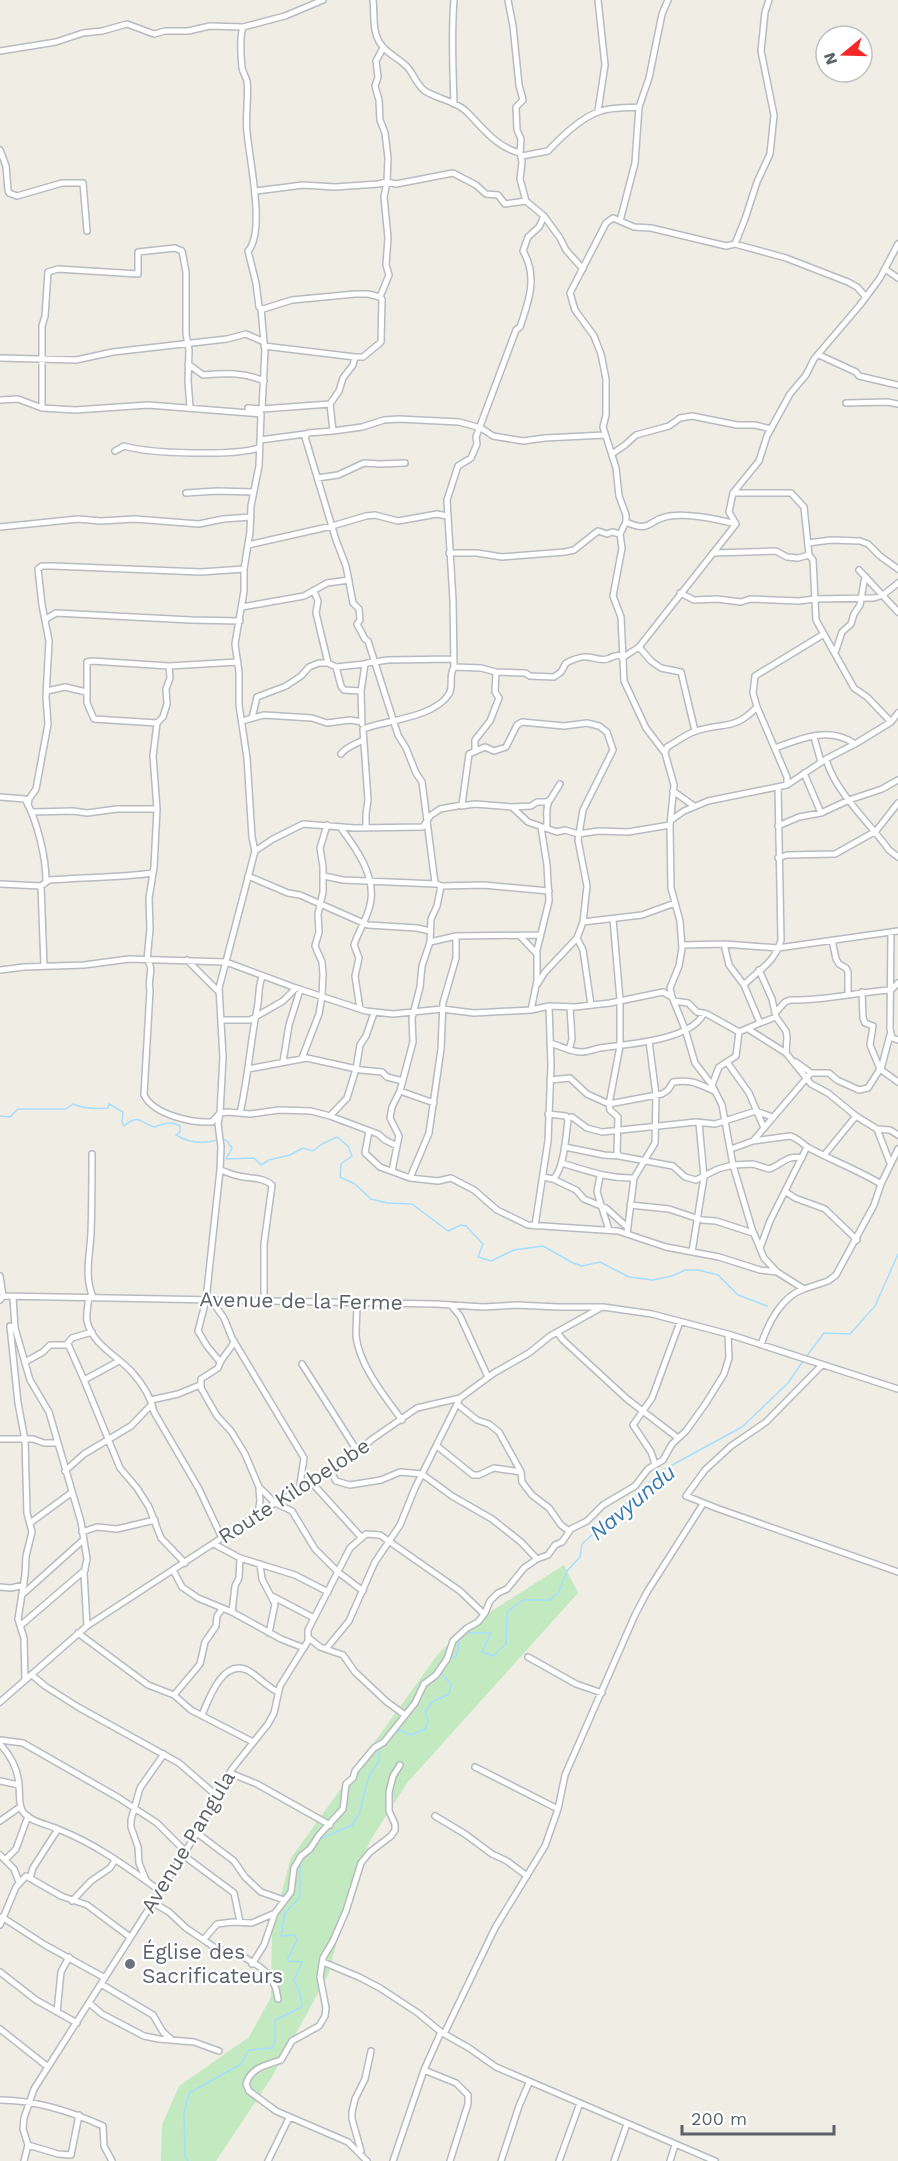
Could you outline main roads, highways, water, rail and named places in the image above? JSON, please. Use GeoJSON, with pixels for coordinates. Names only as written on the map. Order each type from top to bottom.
{"type":"FeatureCollection","features":[{"type":"Feature","properties":{"kind":"waterway"},"geometry":{"type":"LineString","coordinates":[[0,1116],[10,1117],[18,1109],[66,1109],[73,1104],[86,1108],[108,1108],[109,1104],[123,1112],[124,1126],[133,1120],[140,1120],[154,1127],[173,1123],[180,1126],[180,1132],[176,1135],[186,1140],[201,1142],[217,1140]]}},
{"type":"Feature","properties":{"kind":"waterway"},"geometry":{"type":"LineString","coordinates":[[222,1140],[226,1140],[232,1148],[226,1159],[254,1158],[261,1165],[303,1148],[313,1151],[337,1137],[348,1146],[352,1156],[341,1164],[340,1177],[355,1184],[371,1199],[387,1203],[412,1204],[448,1231],[461,1225],[466,1226],[483,1244],[478,1257],[491,1261],[514,1250],[543,1246],[573,1263],[582,1266],[600,1262],[629,1277],[653,1280],[672,1276],[685,1270],[698,1270],[718,1275],[738,1295],[767,1306]]}},
{"type":"Feature","properties":{"kind":"waterway","name":"Navyundu"},"geometry":{"type":"LineString","coordinates":[[806,1357],[824,1333],[850,1334],[875,1306],[898,1254]]}},
{"type":"Feature","properties":{"kind":"waterway","name":"Navyundu"},"geometry":{"type":"LineString","coordinates":[[461,1637],[467,1633],[491,1633],[482,1652],[493,1656],[506,1644],[507,1612],[523,1600],[549,1600],[559,1592],[567,1571],[580,1557],[582,1544],[663,1470],[742,1427],[788,1383],[803,1361]]}},
{"type":"Feature","properties":{"kind":"waterway","name":"Navyundu"},"geometry":{"type":"LineString","coordinates":[[449,1659],[456,1656],[459,1648],[458,1640]]}},
{"type":"Feature","properties":{"kind":"waterway","name":"Navyundu"},"geometry":{"type":"LineString","coordinates":[[395,1733],[400,1730],[411,1735],[426,1729],[428,1720],[425,1712],[432,1702],[449,1694],[451,1684],[440,1672]]}},
{"type":"Feature","properties":{"kind":"waterway","name":"Navyundu"},"geometry":{"type":"LineString","coordinates":[[318,1840],[352,1825],[359,1814],[369,1776],[379,1761],[379,1747]]}},
{"type":"Feature","properties":{"kind":"waterway","name":"Navyundu"},"geometry":{"type":"LineString","coordinates":[[307,1848],[313,1841]]}},
{"type":"Feature","properties":{"kind":"waterway","name":"Navyundu"},"geometry":{"type":"LineString","coordinates":[[188,2161],[185,2156],[184,2112],[189,2093],[241,2064],[249,2050],[272,2048],[275,2041],[275,2020],[302,2007],[294,1980],[302,1962],[288,1961],[297,1940],[295,1935],[281,1936],[285,1913],[300,1897],[300,1863]]}},
{"type":"Feature","properties":{"kind":"place","name":"Église des Sacrificateurs"},"geometry":{"type":"Point","coordinates":[130,1964]}}]}
